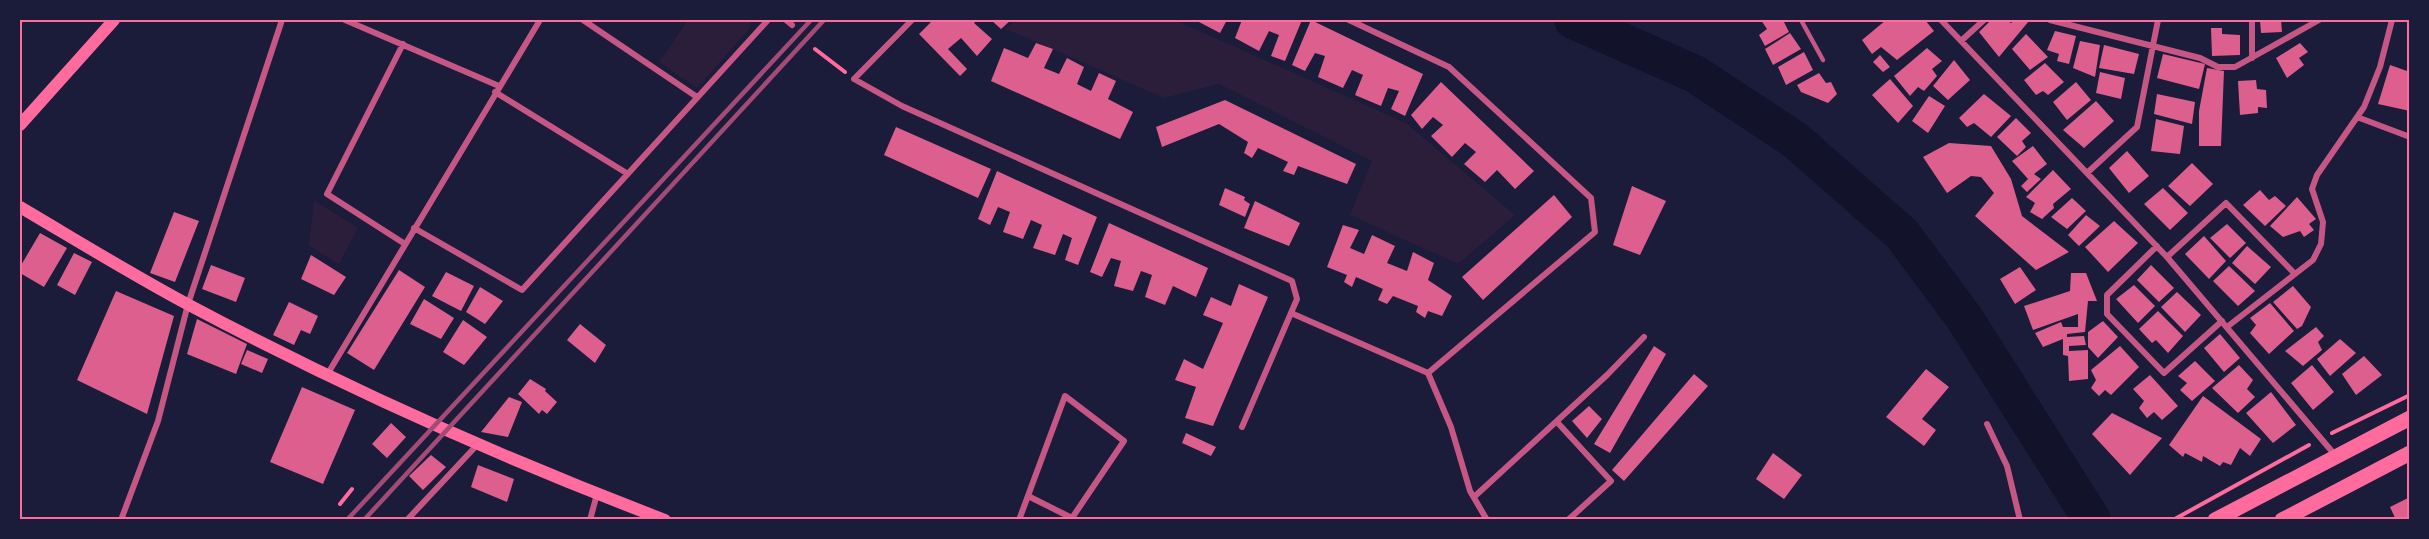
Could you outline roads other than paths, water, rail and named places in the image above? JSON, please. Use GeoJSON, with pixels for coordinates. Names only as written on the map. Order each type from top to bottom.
{"type":"FeatureCollection","features":[{"type":"Feature","properties":{"kind":"highway"},"geometry":{"type":"LineString","coordinates":[[2215,519],[2409,418]]}},
{"type":"Feature","properties":{"kind":"highway"},"geometry":{"type":"LineString","coordinates":[[2282,519],[2409,453]]}},
{"type":"Feature","properties":{"kind":"main road"},"geometry":{"type":"LineString","coordinates":[[20,125],[114,20]]}},
{"type":"Feature","properties":{"kind":"main road"},"geometry":{"type":"LineString","coordinates":[[20,207],[188,304],[327,375],[477,445],[661,519]]}},
{"type":"Feature","properties":{"kind":"street"},"geometry":{"type":"LineString","coordinates":[[122,519],[158,421],[188,304],[282,20]]}},
{"type":"Feature","properties":{"kind":"street"},"geometry":{"type":"LineString","coordinates":[[345,20],[499,86]]}},
{"type":"Feature","properties":{"kind":"street"},"geometry":{"type":"LineString","coordinates":[[327,375],[540,20]]}},
{"type":"Feature","properties":{"kind":"street"},"geometry":{"type":"LineString","coordinates":[[583,20],[697,97]]}},
{"type":"Feature","properties":{"kind":"street"},"geometry":{"type":"LineString","coordinates":[[414,228],[522,290],[768,20]]}},
{"type":"Feature","properties":{"kind":"street"},"geometry":{"type":"LineString","coordinates":[[912,20],[854,79],[902,106],[1292,281],[1297,299],[1242,427]]}},
{"type":"Feature","properties":{"kind":"street"},"geometry":{"type":"LineString","coordinates":[[1349,20],[1449,67],[1591,198],[1594,232],[1428,373]]}},
{"type":"Feature","properties":{"kind":"street"},"geometry":{"type":"LineString","coordinates":[[1941,20],[2167,257],[2335,456]]}},
{"type":"Feature","properties":{"kind":"street"},"geometry":{"type":"LineString","coordinates":[[1962,41],[1984,20]]}},
{"type":"Feature","properties":{"kind":"street"},"geometry":{"type":"LineString","coordinates":[[2050,20],[2200,58],[2218,67],[2235,67],[2319,20]]}},
{"type":"Feature","properties":{"kind":"street"},"geometry":{"type":"LineString","coordinates":[[2087,173],[2137,127],[2158,20]]}},
{"type":"Feature","properties":{"kind":"street"},"geometry":{"type":"LineString","coordinates":[[2252,20],[2252,58]]}},
{"type":"Feature","properties":{"kind":"street"},"geometry":{"type":"LineString","coordinates":[[2157,246],[2107,295],[2107,314],[2163,373],[2224,324],[2313,260],[2321,244],[2323,222],[2312,189],[2317,175],[2364,107],[2380,67],[2392,20]]}},
{"type":"Feature","properties":{"kind":"street"},"geometry":{"type":"LineString","coordinates":[[403,45],[327,194],[405,244]]}},
{"type":"Feature","properties":{"kind":"street"},"geometry":{"type":"LineString","coordinates":[[495,92],[627,174]]}},
{"type":"Feature","properties":{"kind":"street"},"geometry":{"type":"LineString","coordinates":[[2357,117],[2409,137]]}},
{"type":"Feature","properties":{"kind":"street"},"geometry":{"type":"LineString","coordinates":[[2167,257],[2226,203],[2295,274]]}},
{"type":"Feature","properties":{"kind":"street"},"geometry":{"type":"LineString","coordinates":[[1291,313],[1428,373],[1451,427],[1474,497],[1487,519]]}},
{"type":"Feature","properties":{"kind":"street"},"geometry":{"type":"LineString","coordinates":[[1474,497],[1557,422],[1644,337]]}},
{"type":"Feature","properties":{"kind":"street"},"geometry":{"type":"LineString","coordinates":[[1019,519],[1065,396],[1124,441],[1072,518],[1028,496]]}},
{"type":"Feature","properties":{"kind":"street"},"geometry":{"type":"LineString","coordinates":[[1557,422],[1611,482],[1568,519]]}},
{"type":"Feature","properties":{"kind":"street"},"geometry":{"type":"LineString","coordinates":[[1987,424],[2007,466],[2020,519]]}},
{"type":"Feature","properties":{"kind":"street"},"geometry":{"type":"LineString","coordinates":[[406,519],[477,445]]}},
{"type":"Feature","properties":{"kind":"street"},"geometry":{"type":"LineString","coordinates":[[590,519],[597,494]]}},
{"type":"Feature","properties":{"kind":"lane"},"geometry":{"type":"LineString","coordinates":[[1801,20],[1823,60]]}},
{"type":"Feature","properties":{"kind":"waterway"},"geometry":{"type":"LineString","coordinates":[[1573,20],[1695,74],[1795,140],[1902,234],[1965,319],[2092,520]]}},
{"type":"Feature","properties":{"kind":"railway"},"geometry":{"type":"LineString","coordinates":[[347,520],[811,20]]}},
{"type":"Feature","properties":{"kind":"railway"},"geometry":{"type":"LineString","coordinates":[[364,520],[824,20]]}}]}
